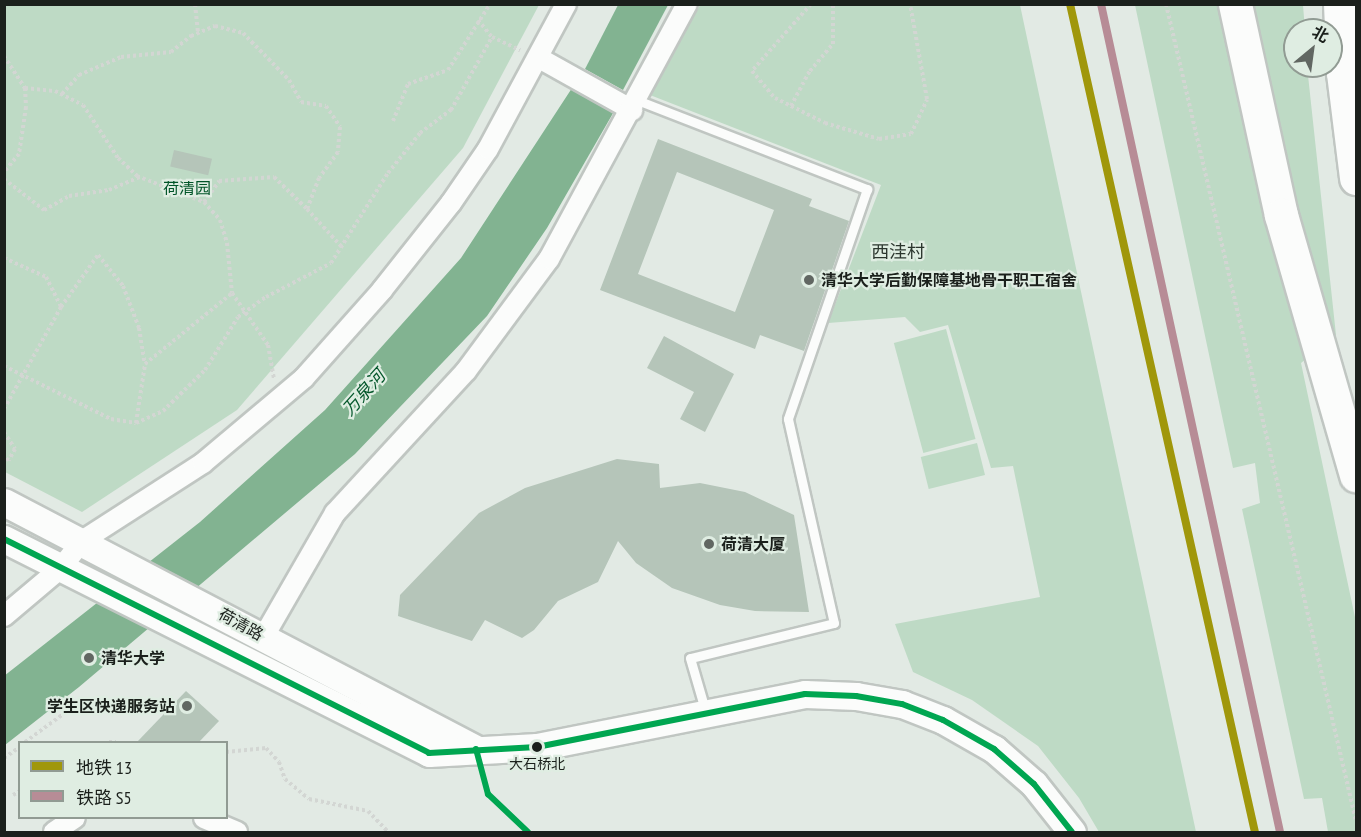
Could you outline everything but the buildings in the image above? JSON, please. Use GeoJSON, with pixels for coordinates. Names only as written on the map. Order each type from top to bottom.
{"type":"FeatureCollection","features":[{"type":"Feature","properties":{"kind":"highway"},"geometry":{"type":"LineString","coordinates":[[1235,4],[1281,215],[1356,475]]}},
{"type":"Feature","properties":{"kind":"highway"},"geometry":{"type":"LineString","coordinates":[[1340,4],[1343,73],[1356,178]]}},
{"type":"Feature","properties":{"kind":"main road","name":"荷清路"},"geometry":{"type":"LineString","coordinates":[[4,502],[224,614],[476,749]]}},
{"type":"Feature","properties":{"kind":"main road","name":"荷清路"},"geometry":{"type":"LineString","coordinates":[[4,539],[429,753],[537,747],[805,694],[902,704],[944,720],[994,749],[1035,784],[1072,832]]}},
{"type":"Feature","properties":{"kind":"street"},"geometry":{"type":"LineString","coordinates":[[4,616],[61,568],[202,463],[304,378],[382,290],[451,203],[488,149],[539,58],[566,4]]}},
{"type":"Feature","properties":{"kind":"street"},"geometry":{"type":"LineString","coordinates":[[264,636],[335,513],[466,371],[549,259],[635,105],[687,4]]}},
{"type":"Feature","properties":{"kind":"street"},"geometry":{"type":"LineString","coordinates":[[539,58],[635,105]]}},
{"type":"Feature","properties":{"kind":"street"},"geometry":{"type":"LineString","coordinates":[[54,832],[74,819]]}},
{"type":"Feature","properties":{"kind":"street"},"geometry":{"type":"LineString","coordinates":[[206,819],[237,832]]}},
{"type":"Feature","properties":{"kind":"lane"},"geometry":{"type":"LineString","coordinates":[[635,105],[867,189],[788,419],[834,623],[690,658],[706,714]]}},
{"type":"Feature","properties":{"kind":"path"},"geometry":{"type":"LineString","coordinates":[[195,4],[198,34]]}},
{"type":"Feature","properties":{"kind":"path"},"geometry":{"type":"LineString","coordinates":[[393,121],[408,84],[448,70],[490,4]]}},
{"type":"Feature","properties":{"kind":"path"},"geometry":{"type":"LineString","coordinates":[[811,4],[752,71],[775,98],[825,123],[879,139],[911,134],[927,99],[910,4]]}},
{"type":"Feature","properties":{"kind":"path"},"geometry":{"type":"LineString","coordinates":[[790,106],[810,71],[833,44],[833,4]]}},
{"type":"Feature","properties":{"kind":"path"},"geometry":{"type":"LineString","coordinates":[[1166,4],[1356,821]]}},
{"type":"Feature","properties":{"kind":"path"},"geometry":{"type":"LineString","coordinates":[[478,20],[492,37],[539,58]]}},
{"type":"Feature","properties":{"kind":"path"},"geometry":{"type":"LineString","coordinates":[[62,94],[79,75],[121,57],[171,51],[215,26],[243,33],[289,80],[301,102],[326,106],[340,127],[338,153],[319,178],[307,209]]}},
{"type":"Feature","properties":{"kind":"path"},"geometry":{"type":"LineString","coordinates":[[4,366],[111,418],[136,423],[163,411],[185,393],[243,314],[330,263],[388,173],[420,133],[451,110],[492,37]]}},
{"type":"Feature","properties":{"kind":"path"},"geometry":{"type":"LineString","coordinates":[[4,56],[25,88],[19,154],[4,172]]}},
{"type":"Feature","properties":{"kind":"path"},"geometry":{"type":"LineString","coordinates":[[25,88],[62,94],[83,105],[118,158],[140,177],[204,202],[220,220],[232,293],[243,314],[268,345],[278,399]]}},
{"type":"Feature","properties":{"kind":"path"},"geometry":{"type":"LineString","coordinates":[[4,179],[44,210],[69,196],[109,190],[140,177]]}},
{"type":"Feature","properties":{"kind":"path"},"geometry":{"type":"LineString","coordinates":[[204,202],[219,181],[274,177],[342,247]]}},
{"type":"Feature","properties":{"kind":"path"},"geometry":{"type":"LineString","coordinates":[[4,409],[61,307],[98,255],[123,286],[139,328],[145,364],[136,423]]}},
{"type":"Feature","properties":{"kind":"path"},"geometry":{"type":"LineString","coordinates":[[4,258],[46,277],[61,307]]}},
{"type":"Feature","properties":{"kind":"path"},"geometry":{"type":"LineString","coordinates":[[145,364],[232,293]]}},
{"type":"Feature","properties":{"kind":"path"},"geometry":{"type":"LineString","coordinates":[[4,432],[15,449],[9,460],[4,458]]}},
{"type":"Feature","properties":{"kind":"path"},"geometry":{"type":"LineString","coordinates":[[26,741],[84,699]]}},
{"type":"Feature","properties":{"kind":"path"},"geometry":{"type":"LineString","coordinates":[[4,758],[18,748]]}},
{"type":"Feature","properties":{"kind":"path"},"geometry":{"type":"LineString","coordinates":[[228,752],[266,748],[279,762],[285,778],[309,799],[368,811],[388,832]]}},
{"type":"Feature","properties":{"kind":"path"},"geometry":{"type":"LineString","coordinates":[[13,795],[18,792]]}},
{"type":"Feature","properties":{"kind":"green space","name":"荷清园"},"geometry":{"type":"Polygon","coordinates":[[[4,5],[539,5],[463,148],[237,410],[82,512],[5,472],[4,5]]]}},
{"type":"Feature","properties":{"kind":"green space"},"geometry":{"type":"Polygon","coordinates":[[[700,5],[1020,5],[1196,832],[1099,832],[1079,798],[1038,746],[972,700],[913,672],[895,624],[1040,597],[1013,466],[991,468],[948,325],[920,332],[905,317],[828,323],[881,185],[650,95],[700,5]]]}},
{"type":"Feature","properties":{"kind":"green space"},"geometry":{"type":"Polygon","coordinates":[[[1135,5],[1303,5],[1304,18],[1283,18],[1283,78],[1308,78],[1336,335],[1301,363],[1356,622],[1356,832],[1328,832],[1322,798],[1304,799],[1242,509],[1260,503],[1255,463],[1233,468],[1135,5]]]}},
{"type":"Feature","properties":{"kind":"green space"},"geometry":{"type":"Polygon","coordinates":[[[946,329],[976,439],[923,453],[894,343],[946,329]]]}},
{"type":"Feature","properties":{"kind":"green space"},"geometry":{"type":"Polygon","coordinates":[[[977,443],[985,475],[929,489],[921,457],[977,443]]]}},
{"type":"Feature","properties":{"kind":"water"},"geometry":{"type":"Polygon","coordinates":[[[618,5],[668,5],[623,90],[585,69],[618,5]]]}},
{"type":"Feature","properties":{"kind":"water","name":"万泉河"},"geometry":{"type":"Polygon","coordinates":[[[574,85],[616,108],[547,228],[487,316],[355,454],[79,687],[5,745],[4,676],[200,522],[325,410],[461,258],[574,85]]]}},
{"type":"Feature","properties":{"kind":"metro line","name":"13"},"geometry":{"type":"LineString","coordinates":[[1070,4],[1255,832]]}},
{"type":"Feature","properties":{"kind":"rail line","name":"S5"},"geometry":{"type":"LineString","coordinates":[[1101,4],[1280,832]]}},
{"type":"Feature","properties":{"kind":"transit line"},"geometry":{"type":"LineString","coordinates":[[4,539],[429,753],[537,747],[805,694],[856,696],[902,704],[943,720],[994,749],[1034,784],[1072,832]]}},
{"type":"Feature","properties":{"kind":"transit line"},"geometry":{"type":"LineString","coordinates":[[476,749],[488,794],[528,832]]}},
{"type":"Feature","properties":{"kind":"place","name":"清华大学后勤保障基地骨干职工宿舍"},"geometry":{"type":"Point","coordinates":[809,280]}},
{"type":"Feature","properties":{"kind":"place","name":"荷清大厦"},"geometry":{"type":"Point","coordinates":[709,544]}},
{"type":"Feature","properties":{"kind":"place","name":"清华大学"},"geometry":{"type":"Point","coordinates":[89,658]}},
{"type":"Feature","properties":{"kind":"place","name":"学生区快递服务站"},"geometry":{"type":"Point","coordinates":[187,706]}},
{"type":"Feature","properties":{"kind":"place","name":"大石桥北"},"geometry":{"type":"Point","coordinates":[537,747]}},
{"type":"Feature","properties":{"kind":"district","name":"西洼村"},"geometry":{"type":"Point","coordinates":[898,252]}}]}
